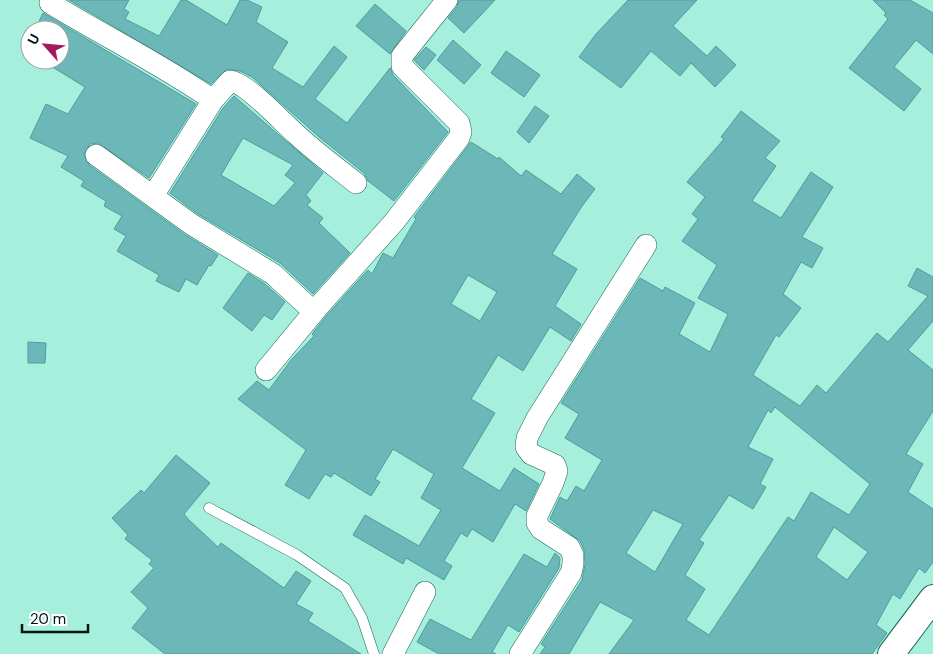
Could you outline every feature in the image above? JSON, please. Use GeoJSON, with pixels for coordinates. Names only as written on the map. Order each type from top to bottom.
{"type":"FeatureCollection","features":[{"type":"Feature","properties":{"kind":"street"},"geometry":{"type":"LineString","coordinates":[[266,370],[314,312],[394,222],[461,132],[459,123],[400,62],[402,56],[447,0]]}},
{"type":"Feature","properties":{"kind":"street"},"geometry":{"type":"LineString","coordinates":[[50,3],[213,100]]}},
{"type":"Feature","properties":{"kind":"street"},"geometry":{"type":"LineString","coordinates":[[153,196],[213,100],[226,83],[230,81],[237,83],[269,108],[296,135],[356,183]]}},
{"type":"Feature","properties":{"kind":"street"},"geometry":{"type":"LineString","coordinates":[[96,155],[192,224],[273,274],[314,312]]}},
{"type":"Feature","properties":{"kind":"street"},"geometry":{"type":"LineString","coordinates":[[520,654],[571,573],[573,555],[569,547],[541,529],[537,524],[537,516],[553,484],[557,471],[555,465],[532,454],[526,447],[527,438],[537,418],[646,245]]}},
{"type":"Feature","properties":{"kind":"street"},"geometry":{"type":"LineString","coordinates":[[392,654],[425,592]]}},
{"type":"Feature","properties":{"kind":"street"},"geometry":{"type":"LineString","coordinates":[[891,654],[933,598]]}},
{"type":"Feature","properties":{"kind":"lane"},"geometry":{"type":"LineString","coordinates":[[209,508],[297,555],[345,588],[362,618],[374,654]]}},
{"type":"Feature","properties":{"kind":"building"},"geometry":{"type":"Polygon","coordinates":[[[69,0],[129,0],[124,9],[129,12],[125,19],[159,36],[181,0],[186,0],[227,25],[240,0],[247,0],[262,7],[256,22],[288,42],[272,68],[303,87],[334,46],[347,57],[315,99],[347,123],[390,68],[393,75],[448,132],[394,201],[368,181],[364,173],[319,137],[252,77],[240,71],[227,69],[211,84],[69,0]]]}},
{"type":"Feature","properties":{"kind":"building"},"geometry":{"type":"Polygon","coordinates":[[[459,0],[495,0],[464,33],[448,18],[457,7],[459,0]]]}},
{"type":"Feature","properties":{"kind":"building"},"geometry":{"type":"Polygon","coordinates":[[[628,0],[697,0],[673,26],[707,56],[716,46],[736,65],[715,87],[691,63],[680,76],[651,51],[621,88],[579,57],[596,34],[628,0]]]}},
{"type":"Feature","properties":{"kind":"building"},"geometry":{"type":"Polygon","coordinates":[[[873,0],[910,0],[933,13],[933,54],[916,40],[894,67],[921,89],[904,111],[849,68],[888,19],[884,15],[886,13],[873,0]]]}},
{"type":"Feature","properties":{"kind":"building"},"geometry":{"type":"Polygon","coordinates":[[[375,4],[406,31],[390,54],[356,26],[375,4]]]}},
{"type":"Feature","properties":{"kind":"building"},"geometry":{"type":"Polygon","coordinates":[[[43,13],[55,20],[40,20],[43,13]]]}},
{"type":"Feature","properties":{"kind":"building"},"geometry":{"type":"Polygon","coordinates":[[[70,29],[196,104],[149,178],[98,143],[90,144],[84,154],[89,165],[184,234],[218,255],[211,266],[209,265],[197,285],[186,279],[179,292],[156,281],[159,275],[117,251],[126,236],[114,229],[122,216],[104,206],[106,201],[81,186],[84,181],[61,167],[68,156],[30,138],[46,104],[68,114],[85,87],[57,70],[70,70],[70,29]]]}},
{"type":"Feature","properties":{"kind":"building"},"geometry":{"type":"Polygon","coordinates":[[[453,40],[481,65],[464,84],[437,60],[453,40]]]}},
{"type":"Feature","properties":{"kind":"building"},"geometry":{"type":"Polygon","coordinates":[[[426,47],[436,55],[424,70],[414,60],[426,47]]]}},
{"type":"Feature","properties":{"kind":"building"},"geometry":{"type":"Polygon","coordinates":[[[506,51],[540,75],[524,97],[491,73],[506,51]]]}},
{"type":"Feature","properties":{"kind":"building"},"geometry":{"type":"Polygon","coordinates":[[[234,96],[323,173],[306,195],[311,201],[307,205],[323,218],[319,223],[350,253],[313,294],[280,263],[198,214],[170,193],[223,108],[234,96]],[[243,138],[221,175],[274,206],[295,183],[285,175],[293,165],[243,138]]]}},
{"type":"Feature","properties":{"kind":"building"},"geometry":{"type":"Polygon","coordinates":[[[535,106],[549,116],[529,143],[517,132],[535,106]]]}},
{"type":"Feature","properties":{"kind":"building"},"geometry":{"type":"Polygon","coordinates":[[[741,111],[780,141],[765,158],[776,166],[752,201],[781,218],[811,172],[833,187],[802,237],[823,248],[812,268],[801,262],[783,294],[801,308],[779,337],[776,335],[753,375],[800,406],[817,385],[826,393],[877,333],[888,342],[928,296],[908,286],[917,268],[933,277],[933,321],[908,350],[933,370],[933,411],[906,454],[923,464],[908,492],[933,509],[933,562],[925,573],[919,568],[900,599],[893,594],[876,625],[887,633],[872,654],[609,654],[634,620],[600,602],[569,654],[540,654],[545,647],[541,644],[582,580],[585,564],[584,550],[580,541],[550,519],[560,497],[567,501],[576,486],[584,491],[602,460],[565,438],[579,414],[561,403],[640,278],[663,291],[665,287],[695,303],[679,334],[710,352],[728,314],[698,298],[717,265],[682,241],[698,219],[692,214],[705,197],[687,182],[724,139],[721,137],[741,111]],[[775,407],[771,413],[768,410],[748,447],[773,459],[760,484],[766,487],[753,509],[729,495],[699,540],[704,543],[685,575],[705,589],[686,620],[709,635],[788,517],[794,521],[811,492],[849,515],[870,484],[775,407]],[[653,510],[626,553],[655,572],[683,524],[653,510]],[[834,527],[816,557],[847,580],[868,552],[834,527]]]}},
{"type":"Feature","properties":{"kind":"building"},"geometry":{"type":"Polygon","coordinates":[[[471,142],[498,159],[499,157],[521,176],[526,170],[561,194],[577,174],[595,189],[552,254],[577,269],[555,306],[581,324],[571,341],[550,327],[523,371],[498,355],[471,399],[495,413],[462,468],[500,491],[514,468],[539,484],[526,511],[515,504],[493,542],[472,529],[467,537],[461,533],[444,561],[452,566],[444,580],[406,558],[403,564],[353,535],[365,515],[419,546],[441,510],[421,498],[434,474],[393,449],[375,479],[380,482],[371,496],[334,473],[331,477],[325,474],[309,499],[285,485],[306,450],[238,399],[257,381],[269,390],[291,360],[314,336],[312,334],[327,315],[368,270],[372,274],[383,253],[393,258],[416,219],[414,217],[471,142]],[[468,275],[451,304],[480,321],[497,292],[468,275]]]}},
{"type":"Feature","properties":{"kind":"building"},"geometry":{"type":"Polygon","coordinates":[[[248,273],[265,284],[285,302],[272,320],[264,315],[252,331],[223,308],[248,273]]]}},
{"type":"Feature","properties":{"kind":"building"},"geometry":{"type":"Polygon","coordinates":[[[28,342],[46,343],[45,363],[28,363],[28,342]]]}},
{"type":"Feature","properties":{"kind":"building"},"geometry":{"type":"Polygon","coordinates":[[[176,455],[210,483],[184,514],[189,520],[218,547],[221,543],[284,588],[296,571],[311,581],[296,604],[313,613],[308,621],[361,654],[165,654],[132,628],[148,608],[131,592],[154,568],[149,564],[152,560],[125,539],[128,535],[112,518],[141,490],[144,493],[176,455]]]}},
{"type":"Feature","properties":{"kind":"building"},"geometry":{"type":"Polygon","coordinates":[[[555,553],[560,558],[559,568],[519,632],[508,625],[492,652],[496,654],[439,654],[417,642],[430,619],[471,640],[524,554],[547,567],[555,553]]]}}]}
